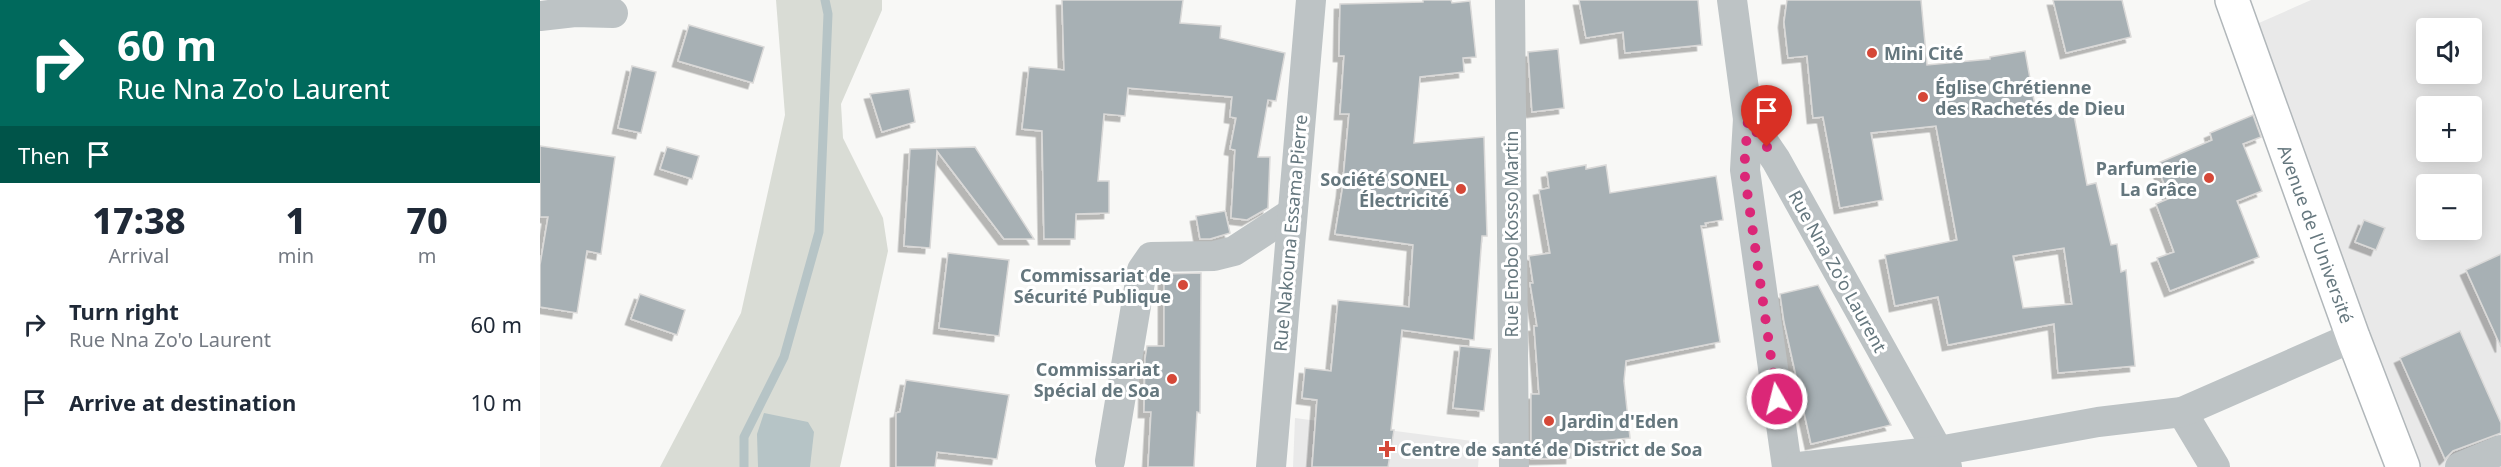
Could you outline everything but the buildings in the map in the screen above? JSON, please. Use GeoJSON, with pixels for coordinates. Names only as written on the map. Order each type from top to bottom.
{"type":"FeatureCollection","features":[{"type":"Feature","properties":{"kind":"main road","name":"Avenue de l'Université"},"geometry":{"type":"LineString","coordinates":[[2232,0],[2353,337],[2403,467]]}},
{"type":"Feature","properties":{"kind":"street","name":"Rue Nakouna Essama Pierre"},"geometry":{"type":"LineString","coordinates":[[1271,467],[1311,0]]}},
{"type":"Feature","properties":{"kind":"street","name":"Rue Enobo Kosso Martin"},"geometry":{"type":"LineString","coordinates":[[1509,0],[1514,467]]}},
{"type":"Feature","properties":{"kind":"street","name":"Rue Nna Zo'o Laurent"},"geometry":{"type":"LineString","coordinates":[[1732,0],[1748,120],[1776,160],[1943,459]]}},
{"type":"Feature","properties":{"kind":"street"},"geometry":{"type":"LineString","coordinates":[[540,16],[575,12],[613,13]]}},
{"type":"Feature","properties":{"kind":"street"},"geometry":{"type":"LineString","coordinates":[[1748,120],[1744,170],[1787,467]]}},
{"type":"Feature","properties":{"kind":"street"},"geometry":{"type":"LineString","coordinates":[[1110,461],[1142,270],[1151,257],[1214,256],[1234,251],[1292,213]]}},
{"type":"Feature","properties":{"kind":"street"},"geometry":{"type":"LineString","coordinates":[[1799,467],[1943,459],[2098,422],[2182,411],[2353,337]]}},
{"type":"Feature","properties":{"kind":"street"},"geometry":{"type":"LineString","coordinates":[[2182,411],[2215,467]]}},
{"type":"Feature","properties":{"kind":"street"},"geometry":{"type":"LineString","coordinates":[[2460,467],[2501,450]]}},
{"type":"Feature","properties":{"kind":"shaded area"},"geometry":{"type":"Polygon","coordinates":[[[776,0],[882,0],[882,10],[841,104],[843,138],[883,218],[888,251],[840,467],[660,467],[741,313],[785,115],[776,0]]]}},
{"type":"Feature","properties":{"kind":"shaded area"},"geometry":{"type":"Polygon","coordinates":[[[2311,0],[2501,0],[2501,467],[2403,467],[2243,30],[2311,0]]]}},
{"type":"Feature","properties":{"kind":"shaded area"},"geometry":{"type":"Polygon","coordinates":[[[764,413],[808,422],[814,432],[810,467],[758,467],[757,434],[764,413]]]}},
{"type":"Feature","properties":{"kind":"shaded area","name":"Centre de santé de District de Soa"},"geometry":{"type":"Polygon","coordinates":[[[1295,418],[1480,442],[1478,467],[1293,467],[1295,418]]]}},
{"type":"Feature","properties":{"kind":"waterway"},"geometry":{"type":"LineString","coordinates":[[744,467],[744,437],[784,357],[819,232],[828,14],[825,0]]}},
{"type":"Feature","properties":{"kind":"place","name":"Mini Cité"},"geometry":{"type":"Point","coordinates":[1872,53]}},
{"type":"Feature","properties":{"kind":"place","name":"Église Chrétienne des Rachetés de Dieu"},"geometry":{"type":"Point","coordinates":[1923,97]}},
{"type":"Feature","properties":{"kind":"place","name":"Parfumerie La Grâce"},"geometry":{"type":"Point","coordinates":[2209,178]}},
{"type":"Feature","properties":{"kind":"place","name":"Société SONEL Électricité"},"geometry":{"type":"Point","coordinates":[1461,189]}},
{"type":"Feature","properties":{"kind":"place","name":"Commissariat de Sécurité Publique"},"geometry":{"type":"Point","coordinates":[1183,285]}},
{"type":"Feature","properties":{"kind":"place","name":"Commissariat Spécial de Soa"},"geometry":{"type":"Point","coordinates":[1172,379]}},
{"type":"Feature","properties":{"kind":"place","name":"Jardin d'Eden"},"geometry":{"type":"Point","coordinates":[1549,421]}},
{"type":"Feature","properties":{"kind":"place","name":"Centre de santé de District de Soa"},"geometry":{"type":"Point","coordinates":[1387,449]}},
{"type":"Feature","properties":{"kind":"route"},"geometry":{"type":"LineString","coordinates":[[1767,147],[1748,120],[1744,170],[1777,399]]}}]}
